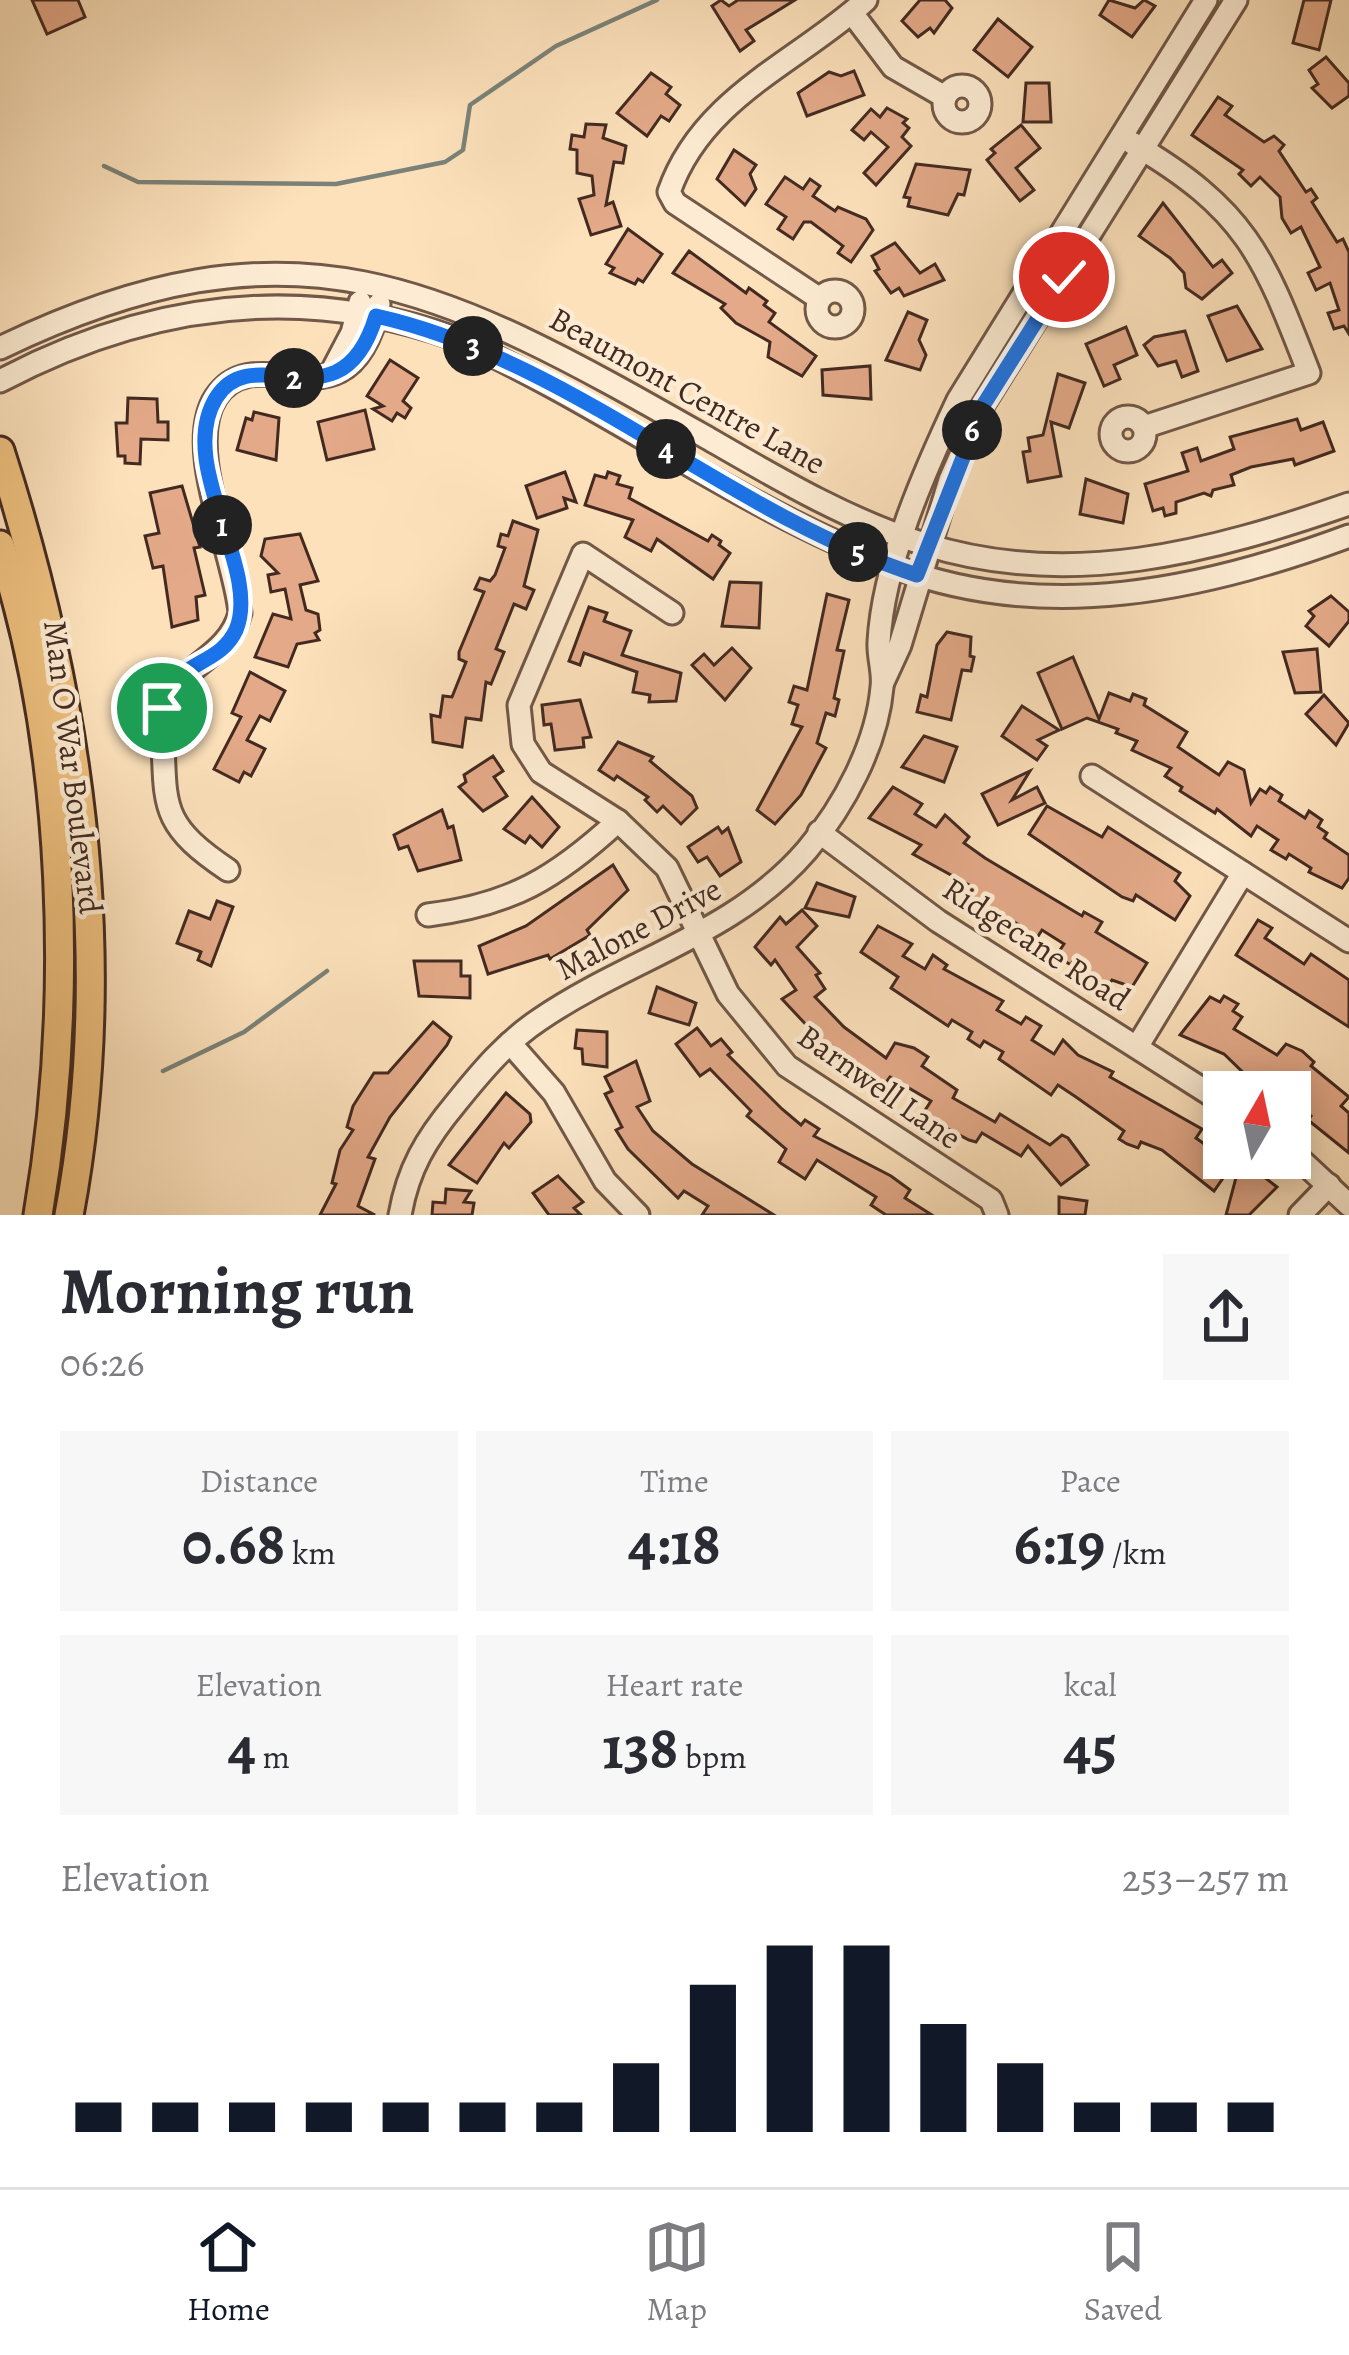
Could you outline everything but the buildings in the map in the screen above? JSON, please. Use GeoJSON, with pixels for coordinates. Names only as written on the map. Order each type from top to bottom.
{"type":"FeatureCollection","features":[{"type":"Feature","properties":{"kind":"main road","name":"Man O War Boulevard"},"geometry":{"type":"LineString","coordinates":[[0,451],[52,634],[82,824],[89,951],[81,1125],[69,1215]]}},
{"type":"Feature","properties":{"kind":"main road","name":"Man O War Boulevard"},"geometry":{"type":"LineString","coordinates":[[0,545],[30,662],[59,903],[56,1088],[38,1215]]}},
{"type":"Feature","properties":{"kind":"street","name":"Malone Drive"},"geometry":{"type":"LineString","coordinates":[[400,1215],[407,1180],[428,1136],[510,1043],[562,1006],[697,936],[773,885],[819,832],[863,758],[883,682],[900,645],[904,536],[921,482],[958,400],[1121,137],[1221,3]]}},
{"type":"Feature","properties":{"kind":"street","name":"Malone Drive"},"geometry":{"type":"LineString","coordinates":[[906,571],[927,545],[984,404],[1143,150],[1221,3]]}},
{"type":"Feature","properties":{"kind":"street"},"geometry":{"type":"LineString","coordinates":[[820,298],[675,203],[669,192],[700,138],[744,89],[859,6],[893,68],[945,97]]}},
{"type":"Feature","properties":{"kind":"street"},"geometry":{"type":"LineString","coordinates":[[1121,137],[1196,186],[1245,231],[1274,282],[1309,373],[1144,427]]}},
{"type":"Feature","properties":{"kind":"street","name":"Beaumont Centre Lane"},"geometry":{"type":"LineString","coordinates":[[0,348],[116,299],[212,276],[313,275],[373,284],[504,326],[813,497],[927,545],[1036,562],[1127,564],[1226,546],[1349,504]]}},
{"type":"Feature","properties":{"kind":"street"},"geometry":{"type":"LineString","coordinates":[[228,870],[184,840],[170,818],[162,708],[179,677],[216,656],[235,632],[239,614],[202,428],[218,394],[244,378],[331,373],[367,314],[373,284]]}},
{"type":"Feature","properties":{"kind":"street","name":"Beaumont Centre Lane"},"geometry":{"type":"LineString","coordinates":[[0,381],[104,333],[183,312],[274,304],[367,314],[422,326],[492,355],[790,518],[906,571],[1009,593],[1109,596],[1227,578],[1349,536]]}},
{"type":"Feature","properties":{"kind":"street","name":"Barnwell Lane"},"geometry":{"type":"LineString","coordinates":[[672,614],[583,554],[519,705],[524,744],[541,772],[618,821],[667,868],[697,936],[738,1009],[787,1066],[991,1201],[998,1206],[997,1215]]}},
{"type":"Feature","properties":{"kind":"street"},"geometry":{"type":"LineString","coordinates":[[1093,776],[1349,940]]}},
{"type":"Feature","properties":{"kind":"street"},"geometry":{"type":"LineString","coordinates":[[428,915],[486,908],[509,899],[618,821]]}},
{"type":"Feature","properties":{"kind":"street","name":"Ridgecane Road"},"geometry":{"type":"LineString","coordinates":[[819,832],[938,921],[1203,1089]]}},
{"type":"Feature","properties":{"kind":"street"},"geometry":{"type":"LineString","coordinates":[[1137,1047],[1244,873]]}},
{"type":"Feature","properties":{"kind":"street"},"geometry":{"type":"LineString","coordinates":[[510,1043],[554,1094],[605,1181],[638,1215]]}},
{"type":"Feature","properties":{"kind":"street"},"geometry":{"type":"LineString","coordinates":[[1311,1169],[1349,1205]]}},
{"type":"Feature","properties":{"kind":"street"},"geometry":{"type":"LineString","coordinates":[[1300,1215],[1329,1185]]}},
{"type":"Feature","properties":{"kind":"waterway"},"geometry":{"type":"LineString","coordinates":[[104,166],[138,182],[336,184],[445,162],[463,150],[470,105],[556,46],[657,0]]}},
{"type":"Feature","properties":{"kind":"waterway"},"geometry":{"type":"LineString","coordinates":[[163,1071],[244,1032],[327,971]]}},
{"type":"Feature","properties":{"kind":"route"},"geometry":{"type":"LineString","coordinates":[[162,708],[179,677],[216,656],[235,632],[238,589],[202,428],[218,394],[244,378],[269,374],[296,379],[345,369],[362,355],[376,316],[422,326],[526,371],[790,518],[917,575],[950,480],[984,404],[1064,277]]}}]}
